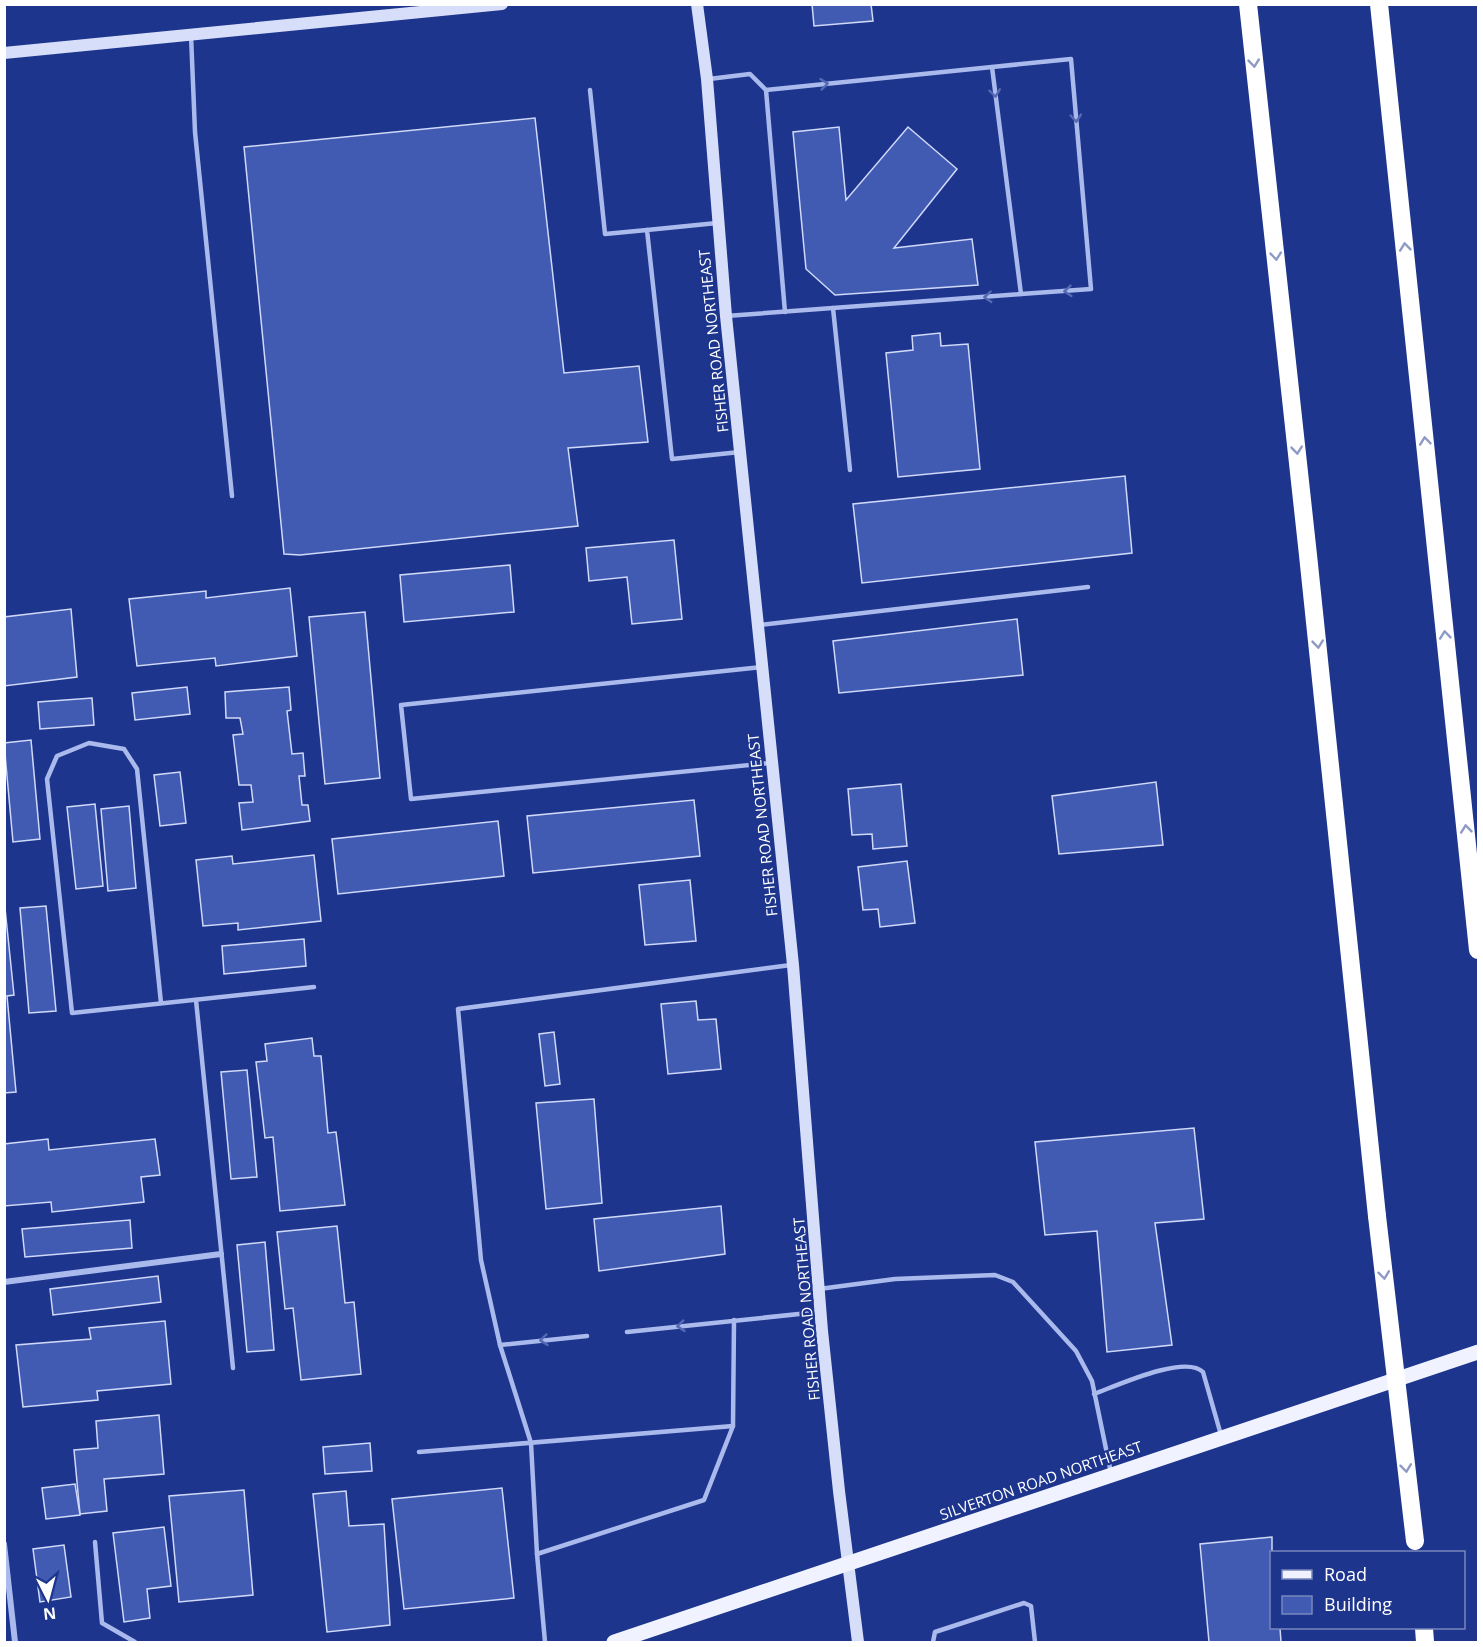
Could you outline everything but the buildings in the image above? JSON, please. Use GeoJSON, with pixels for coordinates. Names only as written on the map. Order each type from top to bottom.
{"type":"FeatureCollection","features":[{"type":"Feature","properties":{"kind":"highway"},"geometry":{"type":"LineString","coordinates":[[1248,4],[1377,1216],[1415,1547]]}},
{"type":"Feature","properties":{"kind":"highway"},"geometry":{"type":"LineString","coordinates":[[1379,4],[1479,950]]}},
{"type":"Feature","properties":{"kind":"main road","name":"SILVERTON ROAD NORTHEAST"},"geometry":{"type":"LineString","coordinates":[[614,1642],[1479,1352]]}},
{"type":"Feature","properties":{"kind":"street"},"geometry":{"type":"LineString","coordinates":[[4,53],[502,4]]}},
{"type":"Feature","properties":{"kind":"street","name":"FISHER ROAD NORTHEAST"},"geometry":{"type":"LineString","coordinates":[[697,4],[706,79],[726,316],[793,965],[821,1312],[858,1642]]}},
{"type":"Feature","properties":{"kind":"street"},"geometry":{"type":"LineString","coordinates":[[4,1282],[222,1254]]}},
{"type":"Feature","properties":{"kind":"street"},"geometry":{"type":"LineString","coordinates":[[4,1545],[15,1642]]}},
{"type":"Feature","properties":{"kind":"lane"},"geometry":{"type":"LineString","coordinates":[[191,35],[195,132],[232,496]]}},
{"type":"Feature","properties":{"kind":"lane"},"geometry":{"type":"LineString","coordinates":[[726,316],[1091,289],[1071,60],[766,90]]}},
{"type":"Feature","properties":{"kind":"lane"},"geometry":{"type":"LineString","coordinates":[[992,67],[1021,294]]}},
{"type":"Feature","properties":{"kind":"lane"},"geometry":{"type":"LineString","coordinates":[[706,79],[750,74],[766,90],[785,312]]}},
{"type":"Feature","properties":{"kind":"lane"},"geometry":{"type":"LineString","coordinates":[[590,90],[605,234],[717,223]]}},
{"type":"Feature","properties":{"kind":"lane"},"geometry":{"type":"LineString","coordinates":[[648,230],[672,459],[740,452]]}},
{"type":"Feature","properties":{"kind":"lane"},"geometry":{"type":"LineString","coordinates":[[833,308],[850,470]]}},
{"type":"Feature","properties":{"kind":"lane"},"geometry":{"type":"LineString","coordinates":[[758,625],[1088,587]]}},
{"type":"Feature","properties":{"kind":"lane"},"geometry":{"type":"LineString","coordinates":[[762,667],[401,705],[408,776],[411,799],[772,762]]}},
{"type":"Feature","properties":{"kind":"lane"},"geometry":{"type":"LineString","coordinates":[[161,1003],[137,769],[124,749],[88,743],[57,756],[47,779],[72,1013],[314,987]]}},
{"type":"Feature","properties":{"kind":"lane"},"geometry":{"type":"LineString","coordinates":[[545,1642],[537,1554],[531,1443],[500,1345],[481,1260],[458,1009],[793,965]]}},
{"type":"Feature","properties":{"kind":"lane"},"geometry":{"type":"LineString","coordinates":[[196,1000],[233,1368]]}},
{"type":"Feature","properties":{"kind":"lane"},"geometry":{"type":"LineString","coordinates":[[819,1289],[895,1279],[995,1275],[1013,1282],[1076,1351],[1092,1381],[1112,1476]]}},
{"type":"Feature","properties":{"kind":"lane"},"geometry":{"type":"LineString","coordinates":[[627,1332],[821,1312]]}},
{"type":"Feature","properties":{"kind":"lane"},"geometry":{"type":"LineString","coordinates":[[537,1554],[704,1500],[733,1425],[734,1320]]}},
{"type":"Feature","properties":{"kind":"lane"},"geometry":{"type":"LineString","coordinates":[[500,1345],[587,1336]]}},
{"type":"Feature","properties":{"kind":"lane"},"geometry":{"type":"LineString","coordinates":[[1094,1394],[1167,1368],[1185,1366],[1200,1369],[1203,1372],[1221,1438]]}},
{"type":"Feature","properties":{"kind":"lane"},"geometry":{"type":"LineString","coordinates":[[419,1452],[733,1425]]}},
{"type":"Feature","properties":{"kind":"lane"},"geometry":{"type":"LineString","coordinates":[[94,1542],[102,1623],[135,1642]]}},
{"type":"Feature","properties":{"kind":"lane"},"geometry":{"type":"LineString","coordinates":[[933,1642],[935,1632],[1024,1603],[1030,1606],[1032,1613],[1035,1642]]}}]}
